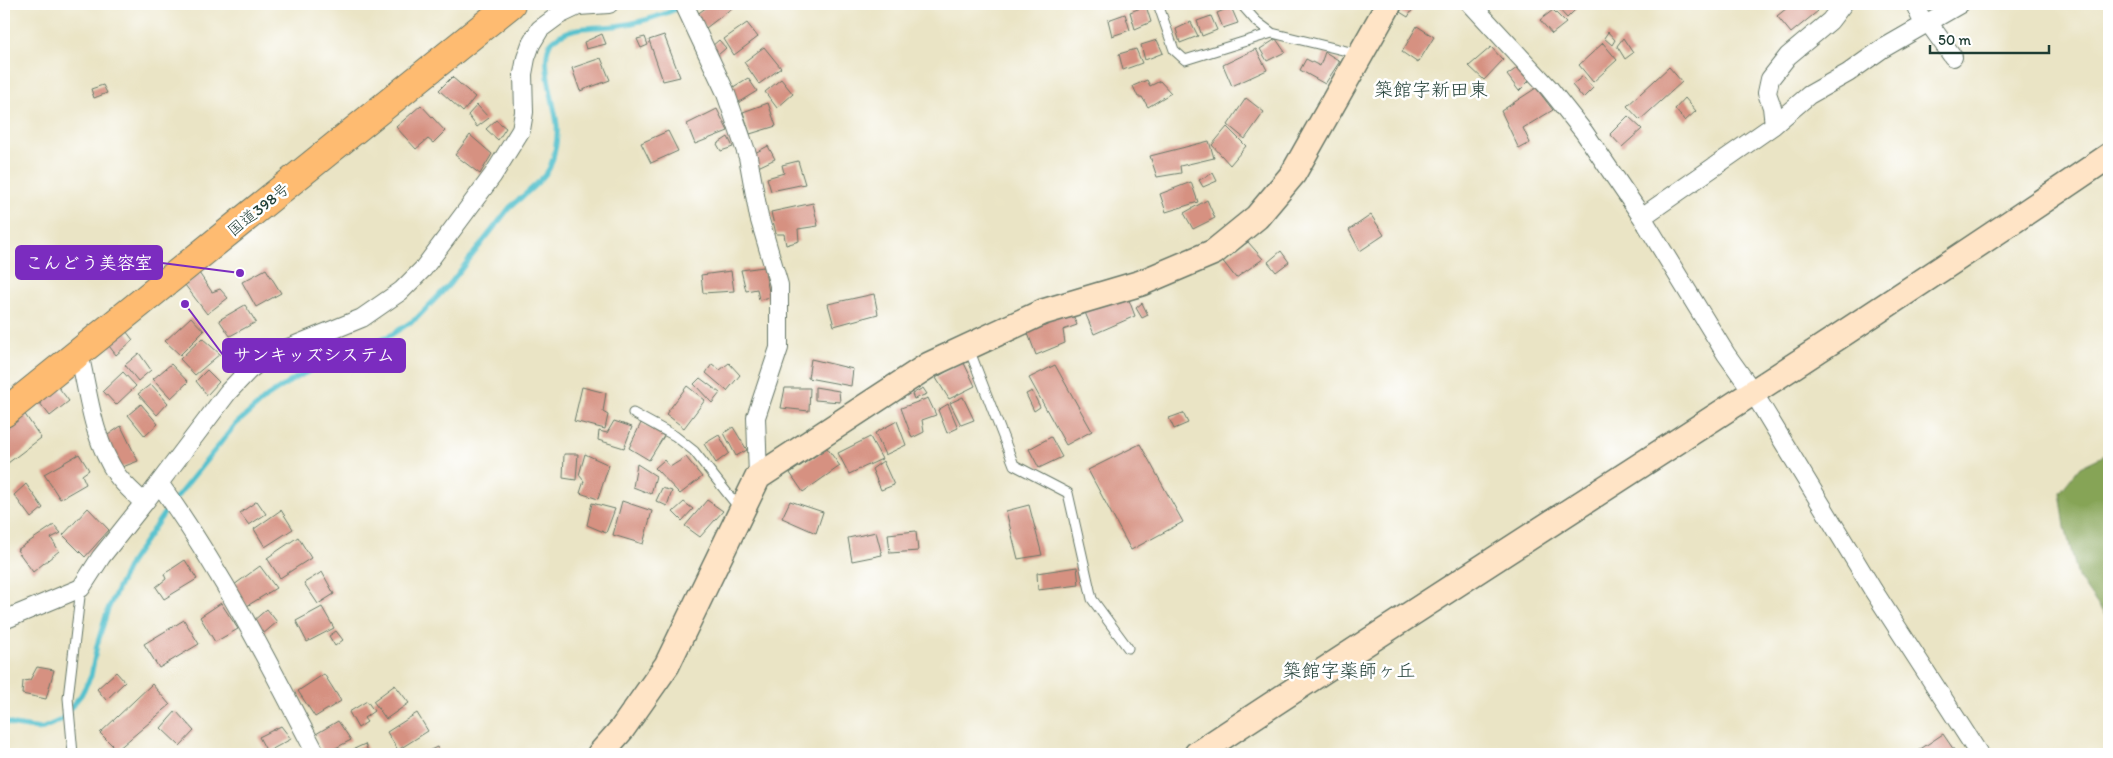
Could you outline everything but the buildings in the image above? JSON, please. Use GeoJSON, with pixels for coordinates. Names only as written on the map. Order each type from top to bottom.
{"type":"FeatureCollection","features":[{"type":"Feature","properties":{"kind":"highway","name":"国道398号"},"geometry":{"type":"LineString","coordinates":[[4,413],[511,4]]}},
{"type":"Feature","properties":{"kind":"street"},"geometry":{"type":"LineString","coordinates":[[4,620],[81,588],[101,557],[144,503],[162,488],[228,392],[248,372],[266,357],[362,318],[401,291],[423,270],[493,175],[521,130],[524,112],[523,74],[526,58],[531,44],[540,29],[559,15],[578,6],[609,4]]}},
{"type":"Feature","properties":{"kind":"street"},"geometry":{"type":"LineString","coordinates":[[758,477],[930,365],[1043,312],[1141,282],[1214,252],[1257,217],[1293,174],[1389,4]]}},
{"type":"Feature","properties":{"kind":"street"},"geometry":{"type":"LineString","coordinates":[[1471,4],[1549,88],[1584,132],[1642,217],[1726,354],[1753,392],[1873,590],[1979,754]]}},
{"type":"Feature","properties":{"kind":"street"},"geometry":{"type":"LineString","coordinates":[[1774,125],[1772,107],[1767,93],[1770,79],[1777,67],[1830,21],[1843,4]]}},
{"type":"Feature","properties":{"kind":"street"},"geometry":{"type":"LineString","coordinates":[[1914,4],[1920,16],[1953,57]]}},
{"type":"Feature","properties":{"kind":"street"},"geometry":{"type":"LineString","coordinates":[[1642,217],[1774,125],[1809,94],[1960,4]]}},
{"type":"Feature","properties":{"kind":"street"},"geometry":{"type":"LineString","coordinates":[[600,754],[622,729],[667,665],[758,477],[756,417],[779,348],[779,285],[759,217],[748,156],[725,91],[687,9]]}},
{"type":"Feature","properties":{"kind":"street"},"geometry":{"type":"LineString","coordinates":[[1198,754],[1339,660],[1974,249],[2109,156]]}},
{"type":"Feature","properties":{"kind":"street"},"geometry":{"type":"LineString","coordinates":[[79,353],[85,377],[88,405],[98,438],[118,475],[144,503]]}},
{"type":"Feature","properties":{"kind":"street"},"geometry":{"type":"LineString","coordinates":[[162,488],[179,511],[264,653],[316,754]]}},
{"type":"Feature","properties":{"kind":"lane"},"geometry":{"type":"LineString","coordinates":[[1158,4],[1174,50],[1185,60],[1272,33]]}},
{"type":"Feature","properties":{"kind":"lane"},"geometry":{"type":"LineString","coordinates":[[1241,4],[1256,21],[1272,33],[1360,54]]}},
{"type":"Feature","properties":{"kind":"lane"},"geometry":{"type":"LineString","coordinates":[[968,347],[1014,465],[1068,493],[1092,599],[1128,648]]}},
{"type":"Feature","properties":{"kind":"lane"},"geometry":{"type":"LineString","coordinates":[[633,413],[675,436],[694,451],[741,511]]}},
{"type":"Feature","properties":{"kind":"lane"},"geometry":{"type":"LineString","coordinates":[[74,754],[68,698],[81,588]]}},
{"type":"Feature","properties":{"kind":"green space"},"geometry":{"type":"Polygon","coordinates":[[[2109,453],[2109,621],[2078,577],[2065,527],[2060,492],[2080,467],[2109,453]]]}},
{"type":"Feature","properties":{"kind":"waterway"},"geometry":{"type":"LineString","coordinates":[[4,721],[14,725],[41,729],[61,720],[81,695],[91,676],[97,645],[108,609],[130,563],[167,509],[236,424],[268,396],[294,379],[341,355],[391,335],[417,318],[449,285],[510,207],[543,177],[552,162],[557,135],[557,125],[547,74],[547,54],[552,42],[559,36],[573,30],[632,23],[657,17],[681,7]]}},
{"type":"Feature","properties":{"kind":"place","name":"こんどう美容室"},"geometry":{"type":"Point","coordinates":[240,273]}},
{"type":"Feature","properties":{"kind":"place","name":"サンキッズシステム"},"geometry":{"type":"Point","coordinates":[185,304]}},
{"type":"Feature","properties":{"kind":"district","name":"築館字新田東"},"geometry":{"type":"Point","coordinates":[1431,89]}},
{"type":"Feature","properties":{"kind":"district","name":"築館字薬師ヶ丘"},"geometry":{"type":"Point","coordinates":[1349,670]}}]}
